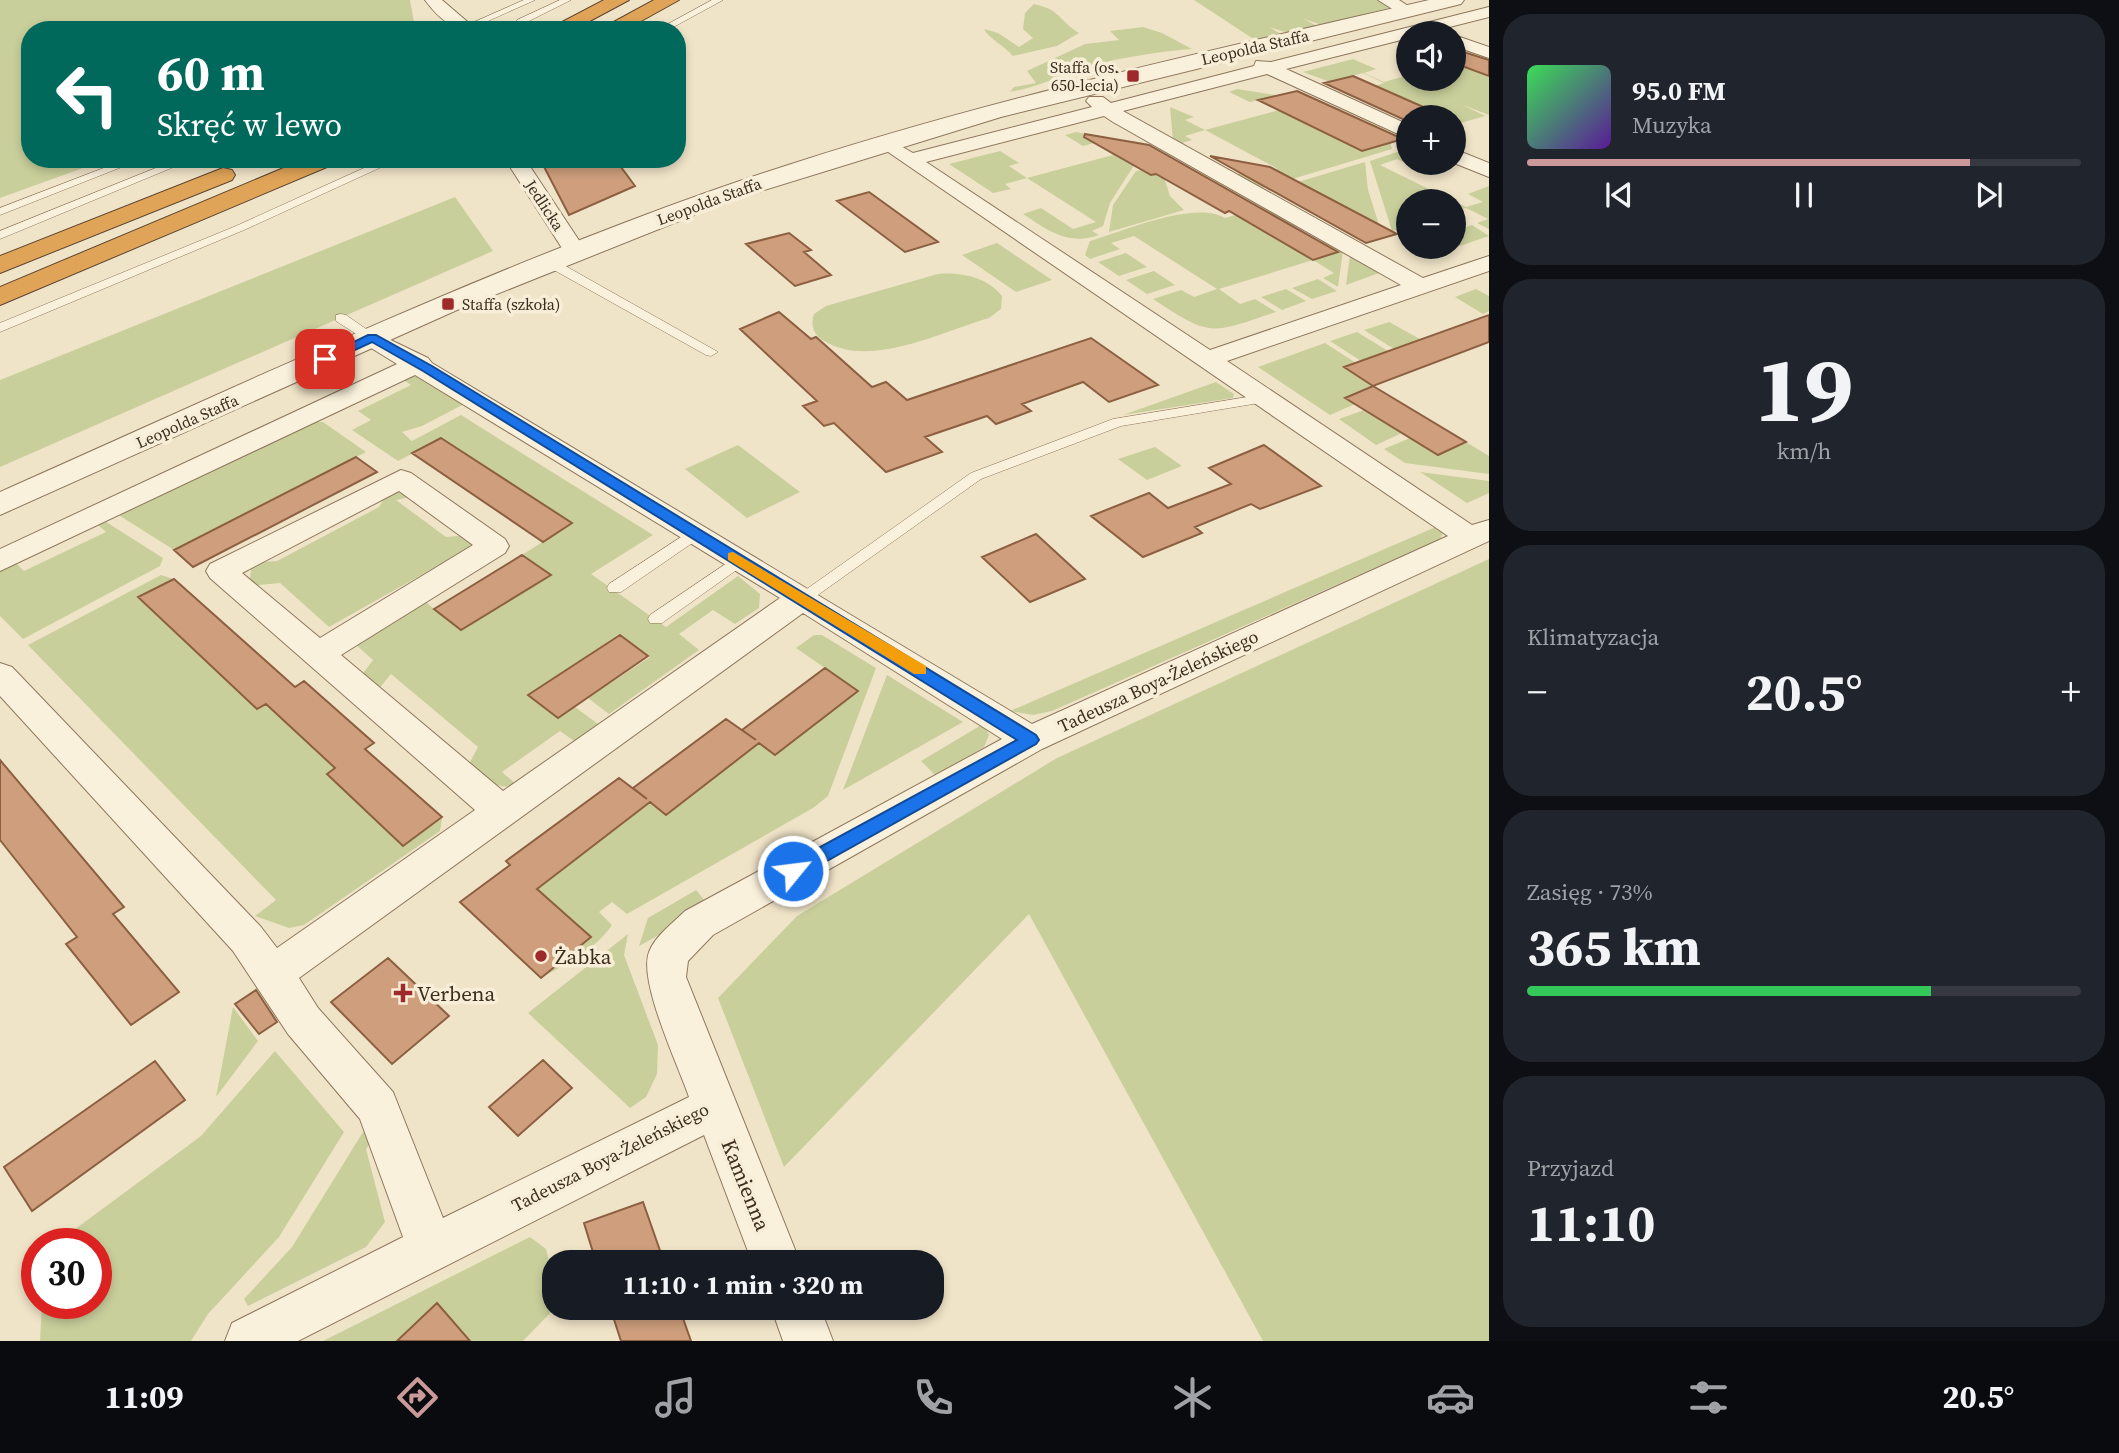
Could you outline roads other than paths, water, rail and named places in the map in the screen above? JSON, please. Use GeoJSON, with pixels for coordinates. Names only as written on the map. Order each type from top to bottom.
{"type":"FeatureCollection","features":[{"type":"Feature","properties":{"kind":"highway"},"geometry":{"type":"LineString","coordinates":[[575,21],[619,0]]}},
{"type":"Feature","properties":{"kind":"highway"},"geometry":{"type":"LineString","coordinates":[[627,21],[669,0]]}},
{"type":"Feature","properties":{"kind":"highway"},"geometry":{"type":"LineString","coordinates":[[0,265],[240,168]]}},
{"type":"Feature","properties":{"kind":"highway"},"geometry":{"type":"LineString","coordinates":[[0,297],[305,168]]}},
{"type":"Feature","properties":{"kind":"street"},"geometry":{"type":"LineString","coordinates":[[433,0],[454,21]]}},
{"type":"Feature","properties":{"kind":"street"},"geometry":{"type":"LineString","coordinates":[[1386,0],[1408,11]]}},
{"type":"Feature","properties":{"kind":"street","name":"Leopolda Staffa"},"geometry":{"type":"LineString","coordinates":[[0,505],[372,338],[562,257],[718,197],[885,143],[1076,90],[1454,0]]}},
{"type":"Feature","properties":{"kind":"street"},"geometry":{"type":"LineString","coordinates":[[1462,21],[1489,12]]}},
{"type":"Feature","properties":{"kind":"street"},"geometry":{"type":"LineString","coordinates":[[912,159],[1268,68],[1396,39]]}},
{"type":"Feature","properties":{"kind":"street"},"geometry":{"type":"LineString","coordinates":[[1466,45],[1489,54]]}},
{"type":"Feature","properties":{"kind":"street"},"geometry":{"type":"LineString","coordinates":[[1230,53],[1396,128]]}},
{"type":"Feature","properties":{"kind":"street"},"geometry":{"type":"LineString","coordinates":[[1076,90],[1422,287]]}},
{"type":"Feature","properties":{"kind":"street"},"geometry":{"type":"LineString","coordinates":[[885,143],[1266,398],[1480,533]]}},
{"type":"Feature","properties":{"kind":"street"},"geometry":{"type":"LineString","coordinates":[[1466,160],[1489,171]]}},
{"type":"Feature","properties":{"kind":"street","name":"Jedlicka"},"geometry":{"type":"LineString","coordinates":[[519,168],[562,257]]}},
{"type":"Feature","properties":{"kind":"street"},"geometry":{"type":"LineString","coordinates":[[1209,359],[1489,263]]}},
{"type":"Feature","properties":{"kind":"street"},"geometry":{"type":"LineString","coordinates":[[372,338],[419,363],[1030,740]]}},
{"type":"Feature","properties":{"kind":"street"},"geometry":{"type":"LineString","coordinates":[[0,561],[419,363]]}},
{"type":"Feature","properties":{"kind":"street"},"geometry":{"type":"LineString","coordinates":[[318,654],[494,546],[401,479],[221,570],[318,654],[502,812]]}},
{"type":"Feature","properties":{"kind":"street","name":"Tadeusza Boya-Żeleńskiego"},"geometry":{"type":"LineString","coordinates":[[250,1341],[715,1107],[666,977],[668,954],[699,923],[1030,740],[1480,533]]}},
{"type":"Feature","properties":{"kind":"street"},"geometry":{"type":"LineString","coordinates":[[273,974],[802,598]]}},
{"type":"Feature","properties":{"kind":"street"},"geometry":{"type":"LineString","coordinates":[[0,674],[247,939],[303,1021],[377,1107],[431,1248]]}},
{"type":"Feature","properties":{"kind":"street","name":"Kamienna"},"geometry":{"type":"LineString","coordinates":[[715,1107],[771,1250]]}},
{"type":"Feature","properties":{"kind":"street"},"geometry":{"type":"LineString","coordinates":[[800,1320],[808,1341]]}},
{"type":"Feature","properties":{"kind":"lane"},"geometry":{"type":"LineString","coordinates":[[483,21],[531,0]]}},
{"type":"Feature","properties":{"kind":"lane"},"geometry":{"type":"LineString","coordinates":[[522,21],[567,0]]}},
{"type":"Feature","properties":{"kind":"lane"},"geometry":{"type":"LineString","coordinates":[[678,21],[719,0]]}},
{"type":"Feature","properties":{"kind":"lane"},"geometry":{"type":"LineString","coordinates":[[0,212],[114,168]]}},
{"type":"Feature","properties":{"kind":"lane"},"geometry":{"type":"LineString","coordinates":[[0,235],[166,168]]}},
{"type":"Feature","properties":{"kind":"lane"},"geometry":{"type":"LineString","coordinates":[[0,328],[240,228],[374,168]]}},
{"type":"Feature","properties":{"kind":"lane"},"geometry":{"type":"LineString","coordinates":[[562,257],[711,352]]}},
{"type":"Feature","properties":{"kind":"lane"},"geometry":{"type":"LineString","coordinates":[[341,318],[372,338]]}},
{"type":"Feature","properties":{"kind":"lane"},"geometry":{"type":"LineString","coordinates":[[802,598],[976,476],[1118,422],[1266,398]]}},
{"type":"Feature","properties":{"kind":"lane"},"geometry":{"type":"LineString","coordinates":[[615,588],[695,533]]}},
{"type":"Feature","properties":{"kind":"lane"},"geometry":{"type":"LineString","coordinates":[[656,619],[739,560]]}},
{"type":"Feature","properties":{"kind":"place","name":"Staffa (os. 650-lecia)"},"geometry":{"type":"Point","coordinates":[1133,76]}},
{"type":"Feature","properties":{"kind":"place","name":"Staffa (szkoła)"},"geometry":{"type":"Point","coordinates":[448,304]}},
{"type":"Feature","properties":{"kind":"place","name":"Żabka"},"geometry":{"type":"Point","coordinates":[541,956]}},
{"type":"Feature","properties":{"kind":"place","name":"Verbena"},"geometry":{"type":"Point","coordinates":[403,993]}}]}
